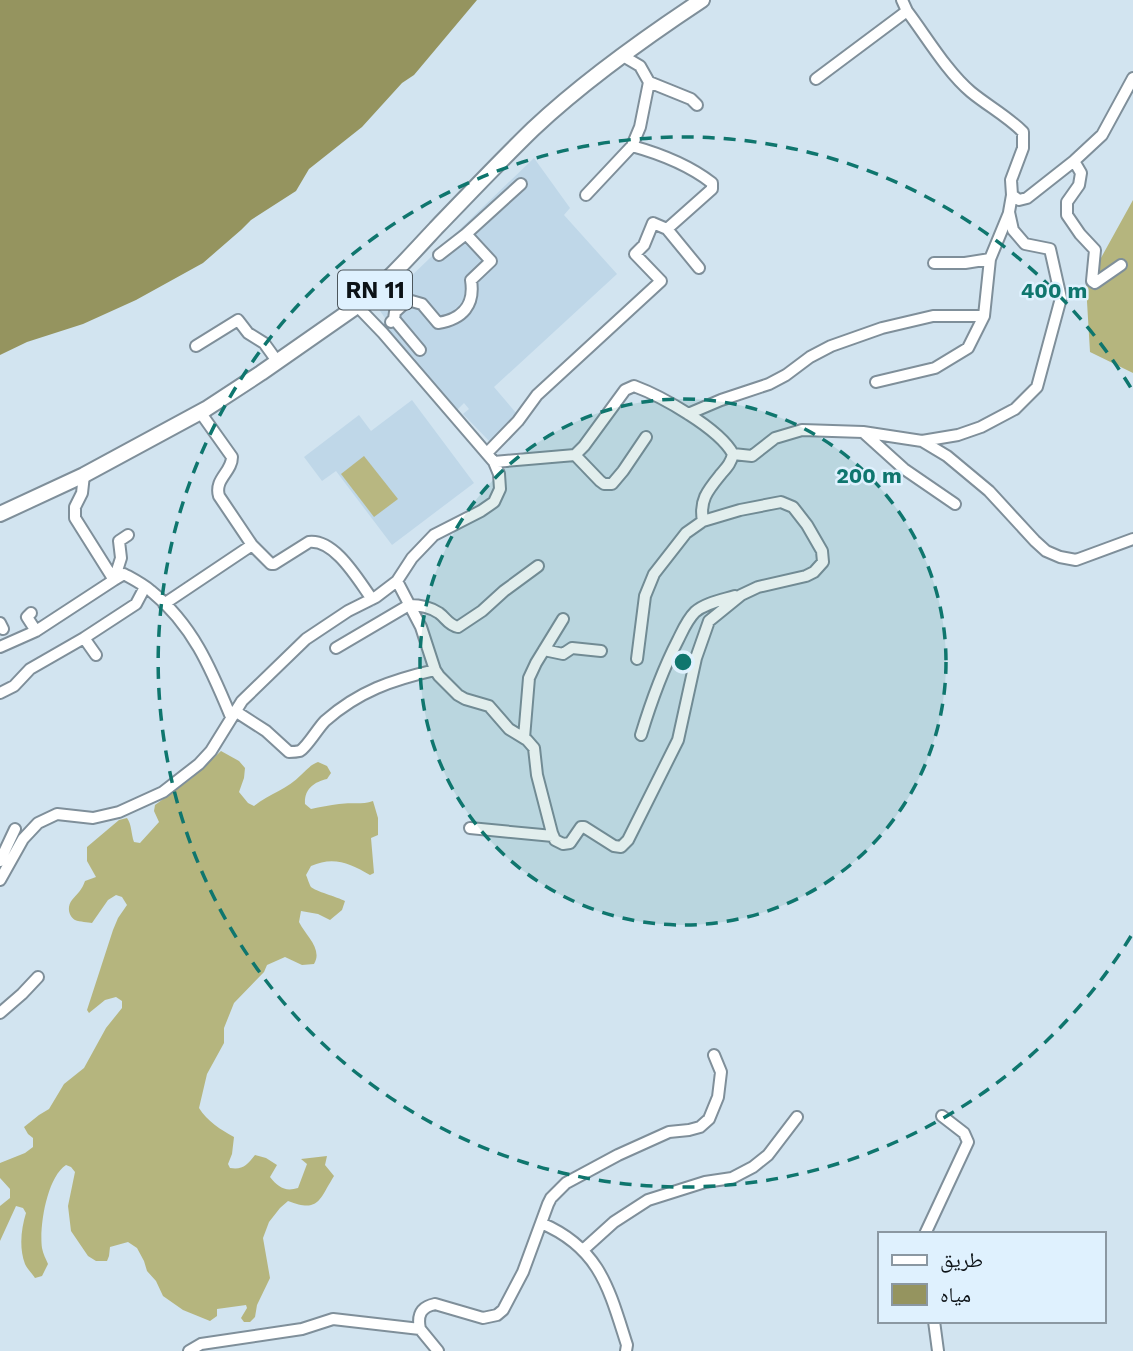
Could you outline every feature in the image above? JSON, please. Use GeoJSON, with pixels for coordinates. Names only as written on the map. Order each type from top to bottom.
{"type":"FeatureCollection","features":[{"type":"Feature","properties":{"kind":"main road","name":"RN 11"},"geometry":{"type":"LineString","coordinates":[[0,514],[84,475],[201,412],[356,306],[404,262],[533,129],[578,90],[702,0]]}},
{"type":"Feature","properties":{"kind":"street"},"geometry":{"type":"LineString","coordinates":[[816,79],[905,5],[956,76],[1023,132],[1023,148],[1011,180],[1009,212],[990,259],[984,316],[968,348],[935,368],[876,382]]}},
{"type":"Feature","properties":{"kind":"street"},"geometry":{"type":"LineString","coordinates":[[623,56],[640,66],[649,82],[691,99],[697,105]]}},
{"type":"Feature","properties":{"kind":"street"},"geometry":{"type":"LineString","coordinates":[[1012,195],[1019,200],[1027,198],[1102,135],[1133,78]]}},
{"type":"Feature","properties":{"kind":"street"},"geometry":{"type":"LineString","coordinates":[[586,195],[632,146],[640,127],[649,82]]}},
{"type":"Feature","properties":{"kind":"street"},"geometry":{"type":"LineString","coordinates":[[632,146],[657,153],[712,183],[712,189],[667,229]]}},
{"type":"Feature","properties":{"kind":"street"},"geometry":{"type":"LineString","coordinates":[[1074,161],[1081,173],[1079,186],[1067,202],[1067,215],[1095,250],[1092,281],[1095,283],[1121,265]]}},
{"type":"Feature","properties":{"kind":"street"},"geometry":{"type":"LineString","coordinates":[[439,255],[521,184]]}},
{"type":"Feature","properties":{"kind":"street"},"geometry":{"type":"LineString","coordinates":[[922,442],[981,427],[1015,409],[1037,387],[1061,298],[1050,249],[1025,244],[1013,230],[1009,212]]}},
{"type":"Feature","properties":{"kind":"street"},"geometry":{"type":"LineString","coordinates":[[491,458],[537,395],[661,281],[635,254],[644,245],[653,223],[667,229],[699,268]]}},
{"type":"Feature","properties":{"kind":"street"},"geometry":{"type":"LineString","coordinates":[[381,331],[394,320],[395,312],[408,300],[422,304],[439,323],[452,320],[465,310],[472,295],[471,280],[491,261],[466,234]]}},
{"type":"Feature","properties":{"kind":"street"},"geometry":{"type":"LineString","coordinates":[[934,263],[965,264],[990,259]]}},
{"type":"Feature","properties":{"kind":"street"},"geometry":{"type":"LineString","coordinates":[[0,880],[23,839],[38,823],[57,814],[93,818],[106,816],[163,792],[211,751],[249,693],[306,639],[397,581],[412,558],[435,535],[494,502],[500,489],[499,474],[491,458],[356,306]]}},
{"type":"Feature","properties":{"kind":"street"},"geometry":{"type":"LineString","coordinates":[[688,414],[769,384],[831,346],[882,328],[933,316],[984,316]]}},
{"type":"Feature","properties":{"kind":"street"},"geometry":{"type":"LineString","coordinates":[[196,346],[238,320],[248,333],[264,343],[277,361]]}},
{"type":"Feature","properties":{"kind":"street"},"geometry":{"type":"LineString","coordinates":[[394,320],[420,350]]}},
{"type":"Feature","properties":{"kind":"street"},"geometry":{"type":"LineString","coordinates":[[575,456],[623,393],[632,386],[639,387],[688,414],[719,436],[733,454]]}},
{"type":"Feature","properties":{"kind":"street"},"geometry":{"type":"LineString","coordinates":[[201,412],[232,457],[232,463],[219,482],[217,491],[252,545],[274,564],[309,542],[323,544],[342,559],[372,599]]}},
{"type":"Feature","properties":{"kind":"street"},"geometry":{"type":"LineString","coordinates":[[733,454],[751,456],[775,439],[802,430],[863,432],[922,442],[947,456],[989,491],[1046,551],[1076,560],[1133,538]]}},
{"type":"Feature","properties":{"kind":"street"},"geometry":{"type":"LineString","coordinates":[[863,432],[904,469],[955,503]]}},
{"type":"Feature","properties":{"kind":"street"},"geometry":{"type":"LineString","coordinates":[[491,458],[575,456],[600,481],[612,484],[646,437]]}},
{"type":"Feature","properties":{"kind":"street"},"geometry":{"type":"LineString","coordinates":[[702,521],[701,507],[706,495],[729,464],[733,454]]}},
{"type":"Feature","properties":{"kind":"street"},"geometry":{"type":"LineString","coordinates":[[84,475],[82,493],[75,507],[75,518],[115,574],[145,587],[164,604],[199,646],[233,714],[266,731],[289,752],[301,751],[326,721],[378,686],[402,677],[435,670]]}},
{"type":"Feature","properties":{"kind":"street"},"geometry":{"type":"LineString","coordinates":[[637,659],[645,596],[654,574],[686,533],[702,521],[740,510],[781,502],[793,507],[822,551],[824,562],[814,572],[758,587],[696,611],[685,625],[668,660],[641,736]]}},
{"type":"Feature","properties":{"kind":"street"},"geometry":{"type":"LineString","coordinates":[[0,647],[36,631],[115,574],[121,558],[119,541],[128,535]]}},
{"type":"Feature","properties":{"kind":"street"},"geometry":{"type":"LineString","coordinates":[[164,604],[252,545]]}},
{"type":"Feature","properties":{"kind":"street"},"geometry":{"type":"LineString","coordinates":[[336,648],[409,604],[430,608],[451,625],[458,627],[538,566]]}},
{"type":"Feature","properties":{"kind":"street"},"geometry":{"type":"LineString","coordinates":[[397,581],[421,628],[435,670],[458,695],[489,706],[509,730],[530,742],[534,748],[538,780],[553,836],[559,842],[567,844],[583,827],[616,847],[625,843],[678,740],[696,658],[709,621],[741,595]]}},
{"type":"Feature","properties":{"kind":"street"},"geometry":{"type":"LineString","coordinates":[[0,693],[14,686],[30,669],[83,639],[136,604],[145,587]]}},
{"type":"Feature","properties":{"kind":"street"},"geometry":{"type":"LineString","coordinates":[[31,613],[27,617],[36,631]]}},
{"type":"Feature","properties":{"kind":"street"},"geometry":{"type":"LineString","coordinates":[[524,738],[529,678],[563,620]]}},
{"type":"Feature","properties":{"kind":"street"},"geometry":{"type":"LineString","coordinates":[[83,639],[96,655]]}},
{"type":"Feature","properties":{"kind":"street"},"geometry":{"type":"LineString","coordinates":[[544,650],[563,654],[572,648],[601,651]]}},
{"type":"Feature","properties":{"kind":"street"},"geometry":{"type":"LineString","coordinates":[[470,828],[553,836]]}},
{"type":"Feature","properties":{"kind":"street"},"geometry":{"type":"LineString","coordinates":[[0,861],[15,829]]}},
{"type":"Feature","properties":{"kind":"street"},"geometry":{"type":"LineString","coordinates":[[0,1013],[38,976]]}},
{"type":"Feature","properties":{"kind":"street"},"geometry":{"type":"LineString","coordinates":[[438,1351],[420,1329],[418,1320],[422,1309],[435,1304],[483,1318],[497,1315],[503,1310],[523,1272],[551,1198],[566,1183],[618,1154],[669,1132],[700,1127],[709,1119],[718,1097],[721,1072],[713,1055]]}},
{"type":"Feature","properties":{"kind":"street"},"geometry":{"type":"LineString","coordinates":[[926,1232],[968,1142],[964,1133],[942,1116]]}},
{"type":"Feature","properties":{"kind":"street"},"geometry":{"type":"LineString","coordinates":[[583,1250],[614,1222],[648,1200],[705,1182],[732,1178],[753,1167],[768,1155],[797,1117]]}},
{"type":"Feature","properties":{"kind":"street"},"geometry":{"type":"LineString","coordinates":[[541,1223],[564,1235],[583,1250],[598,1269],[610,1292],[626,1351]]}},
{"type":"Feature","properties":{"kind":"street"},"geometry":{"type":"LineString","coordinates":[[189,1351],[201,1344],[302,1329],[333,1318],[420,1329]]}},
{"type":"Feature","properties":{"kind":"street"},"geometry":{"type":"LineString","coordinates":[[934,1323],[938,1351]]}},
{"type":"Feature","properties":{"kind":"shaded area"},"geometry":{"type":"Polygon","coordinates":[[[534,158],[570,208],[564,215],[617,274],[494,387],[517,414],[492,444],[463,414],[469,409],[464,403],[457,410],[382,324],[387,321],[378,308],[534,158]]]}},
{"type":"Feature","properties":{"kind":"shaded area"},"geometry":{"type":"Polygon","coordinates":[[[412,400],[474,483],[392,545],[336,471],[322,481],[304,457],[359,415],[371,431],[412,400]]]}},
{"type":"Feature","properties":{"kind":"shaded area"},"geometry":{"type":"Polygon","coordinates":[[[364,456],[398,499],[374,517],[341,474],[364,456]]]}},
{"type":"Feature","properties":{"kind":"green space"},"geometry":{"type":"Polygon","coordinates":[[[1133,200],[1133,373],[1090,352],[1086,285],[1133,200]]]}},
{"type":"Feature","properties":{"kind":"green space"},"geometry":{"type":"Polygon","coordinates":[[[221,751],[239,761],[245,768],[239,792],[254,806],[296,780],[318,762],[327,766],[331,773],[327,779],[311,787],[306,794],[305,804],[311,809],[373,801],[378,818],[378,835],[371,838],[374,873],[370,875],[348,864],[334,861],[311,866],[306,875],[311,887],[345,901],[342,910],[330,920],[318,914],[301,911],[299,922],[315,948],[314,964],[302,965],[285,957],[267,965],[264,972],[234,1003],[224,1028],[224,1043],[207,1074],[199,1108],[215,1125],[234,1137],[228,1164],[230,1168],[244,1166],[255,1155],[266,1158],[277,1165],[270,1177],[273,1181],[282,1188],[293,1189],[298,1188],[307,1164],[301,1159],[327,1156],[325,1165],[334,1176],[317,1202],[306,1206],[288,1201],[269,1222],[263,1238],[270,1278],[257,1305],[255,1317],[250,1322],[244,1322],[241,1318],[246,1305],[217,1309],[217,1316],[210,1321],[183,1310],[163,1296],[156,1281],[147,1271],[137,1248],[128,1242],[110,1247],[107,1261],[96,1261],[88,1256],[71,1231],[68,1206],[75,1172],[66,1165],[59,1171],[49,1191],[43,1216],[42,1250],[48,1264],[42,1276],[35,1278],[23,1258],[21,1238],[26,1213],[23,1208],[16,1206],[0,1241],[0,1206],[10,1198],[10,1189],[0,1178],[0,1163],[33,1147],[33,1138],[24,1127],[49,1109],[64,1084],[84,1068],[106,1028],[122,1008],[122,1001],[116,997],[105,1000],[89,1013],[87,1010],[113,930],[127,905],[122,897],[116,895],[108,900],[92,923],[77,921],[71,916],[70,902],[85,881],[96,877],[87,861],[87,847],[119,820],[127,818],[134,842],[140,843],[159,822],[154,811],[155,805],[192,778],[221,751]]]}},
{"type":"Feature","properties":{"kind":"water"},"geometry":{"type":"Polygon","coordinates":[[[0,0],[477,0],[414,75],[402,83],[362,127],[309,169],[296,191],[251,220],[203,263],[136,300],[83,324],[27,342],[0,355],[0,0]]]}}]}
